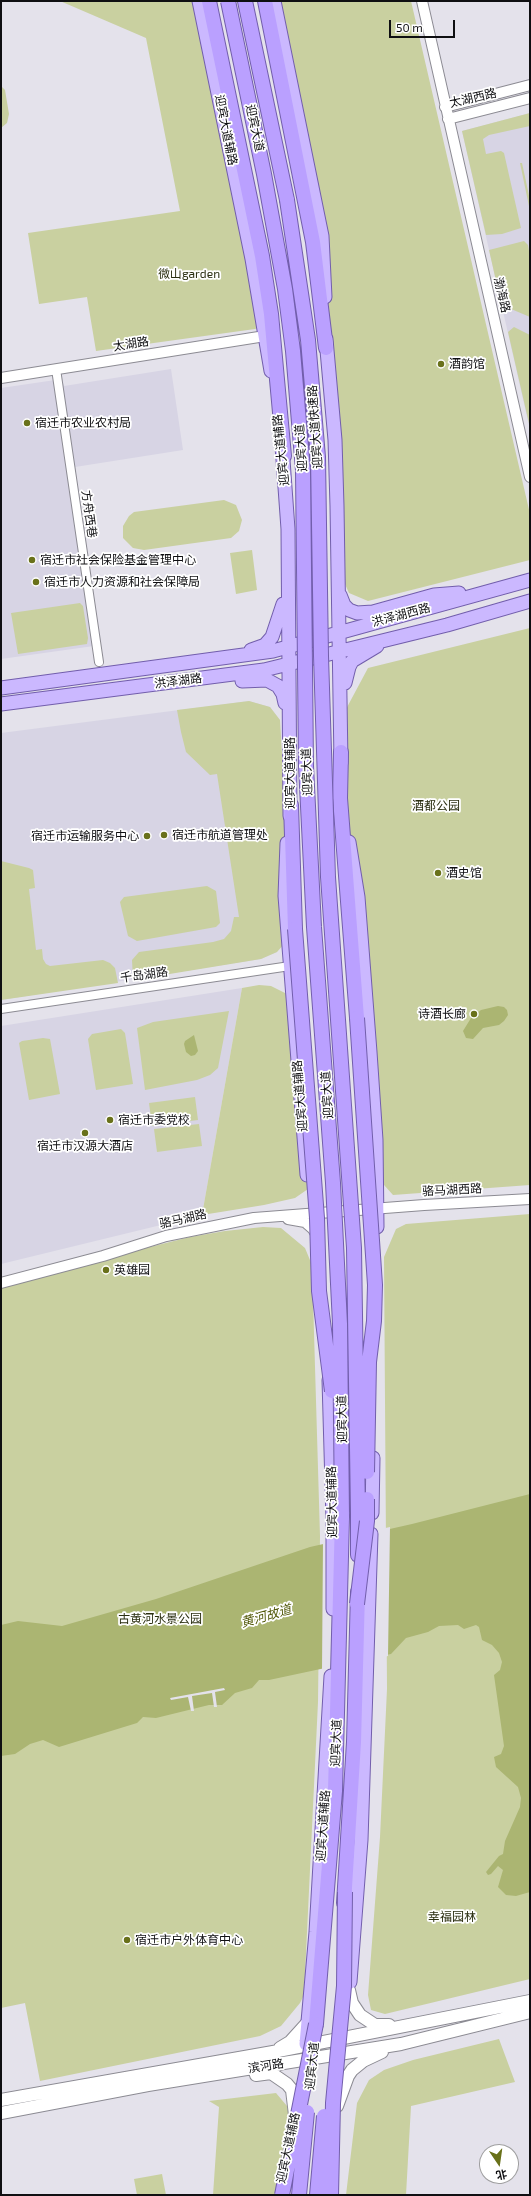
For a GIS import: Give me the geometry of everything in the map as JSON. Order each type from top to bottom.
[{"type":"highway","points":[[209,1],[241,150],[271,314],[284,456]]},
{"type":"highway","name":"迎宾大道","points":[[228,1],[264,174],[285,289],[293,351],[303,470],[306,766],[314,927],[334,1191],[340,1324],[335,1791],[312,2022],[299,2195]]},
{"type":"highway","name":"迎宾大道","points":[[245,1],[287,200]]},
{"type":"highway","points":[[265,1],[313,242],[326,348]]},
{"type":"highway","name":"迎宾大道快速路","points":[[287,200],[308,340],[318,457],[321,656]]},
{"type":"highway","name":"迎宾大道","points":[[317,2195],[345,1892],[354,1742],[358,1604],[354,1248],[328,877],[321,656]]},
{"type":"highway","points":[[341,752],[340,798],[375,1285],[374,1321],[369,1362],[367,1521],[358,1604]]},
{"type":"highway","points":[[291,805],[296,929],[316,1210],[319,1291],[331,1374],[338,1517]]},
{"type":"highway","points":[[331,2195],[333,2103],[344,1986],[345,1892]]},
{"type":"highway","points":[[282,2195],[312,2022]]},
{"type":"main road","name":"迎宾大道辅路","points":[[200,1],[237,184],[265,336],[284,456],[288,550],[288,664],[291,805],[284,896],[307,1177],[320,1242],[338,1517],[330,1699],[312,2022],[306,2045],[295,2116],[278,2195]]},
{"type":"main road","points":[[274,1],[322,236],[326,348],[335,440],[341,752],[345,818],[358,897],[376,1140],[378,1321],[373,1384],[372,1510],[361,1840],[345,2038],[337,2106],[335,2195]]},
{"type":"main road","points":[[178,663],[254,649],[265,645],[272,637],[283,604],[288,550]]},
{"type":"main road","name":"洪泽湖西路","points":[[273,651],[528,579]]},
{"type":"main road","points":[[339,591],[344,605],[349,610],[357,613],[373,612],[434,595],[496,589]]},
{"type":"main road","name":"洪泽湖西路","points":[[352,647],[447,625],[530,601]]},
{"type":"main road","points":[[341,752],[345,714],[345,678],[352,661],[378,645],[447,625]]},
{"type":"main road","name":"洪泽湖路","points":[[7,703],[264,670],[352,647]]},
{"type":"main road","name":"洪泽湖路","points":[[1,688],[273,651]]},
{"type":"main road","points":[[7,703],[110,697],[258,679],[267,680],[278,686],[283,694],[286,710],[285,760],[290,782]]},
{"type":"main road","points":[[349,1990],[352,2003],[360,2015],[375,2025],[384,2026],[465,2009],[530,2000]]},
{"type":"main road","name":"滨河路","points":[[1,2100],[273,2052],[530,2000]]},
{"type":"main road","name":"滨河路","points":[[1,2113],[118,2091],[401,2044],[530,2012]]},
{"type":"main road","points":[[273,2052],[290,2042],[312,2022]]},
{"type":"main road","points":[[337,2106],[348,2076],[357,2065],[370,2056],[401,2044]]},
{"type":"main road","points":[[118,2091],[271,2073],[279,2077],[292,2090],[295,2116]]},
{"type":"street","points":[[422,1],[445,107]]},
{"type":"street","name":"太湖西路","points":[[530,85],[445,107],[448,119],[530,98]]},
{"type":"street","name":"渤海路","points":[[448,119],[530,477]]},
{"type":"street","name":"太湖路","points":[[1,378],[265,336]]},
{"type":"street","name":"方舟西巷","points":[[56,369],[99,662]]},
{"type":"street","points":[[515,605],[530,608]]},
{"type":"street","name":"千岛湖路","points":[[1,1009],[290,966]]},
{"type":"street","name":"骆马湖西路","points":[[376,1209],[530,1199]]},
{"type":"street","name":"骆马湖路","points":[[1,1283],[103,1256],[166,1236],[254,1218],[376,1209]]},
{"type":"street","points":[[166,1236],[250,1221],[291,1219],[305,1222],[313,1229],[320,1242]]},
{"type":"shaded area","points":[[530,113],[530,430],[462,131]]},
{"type":"shaded area","points":[[171,369],[183,450],[75,467],[101,645],[1,659],[1,388],[62,379],[64,386]]},
{"type":"shaded area","points":[[249,701],[270,707],[280,720],[277,952],[261,959],[1,1000],[1,733]]},
{"type":"shaded area","name":"宿迁市委党校","points":[[242,988],[202,1215],[1,1264],[1,1026]]},
{"type":"green space","name":"微山garden","points":[[60,1],[208,1],[264,326],[255,329],[96,351],[87,297],[39,304],[28,233],[180,211],[146,38]]},
{"type":"green space","points":[[268,1],[411,1],[530,514],[530,560],[368,601],[349,593],[341,575],[338,445]]},
{"type":"green space","points":[[1,86],[5,90],[9,114],[7,123],[1,128]]},
{"type":"green space","points":[[530,113],[530,126],[489,135],[483,139],[486,154],[501,151],[504,153],[521,228],[502,234],[486,235],[462,131]]},
{"type":"green space","points":[[520,163],[522,163],[530,200],[530,211]]},
{"type":"green space","points":[[524,241],[528,245],[530,257],[530,317],[504,306],[501,303],[489,250]]},
{"type":"green space","points":[[514,327],[530,335],[530,428],[508,332]]},
{"type":"green space","points":[[224,500],[236,505],[242,520],[239,531],[231,538],[144,550],[133,548],[123,538],[123,526],[129,516],[134,512]]},
{"type":"green space","points":[[252,550],[257,590],[236,594],[230,553]]},
{"type":"green space","points":[[80,603],[83,606],[88,638],[87,644],[18,654],[11,613]]},
{"type":"green space","name":"酒都公园","points":[[530,628],[530,1185],[393,1195],[367,1166],[342,866],[345,711],[368,668]]},
{"type":"green space","points":[[249,701],[270,707],[280,720],[292,922],[285,943],[277,952],[261,959],[133,980],[132,960],[139,952],[213,942],[224,939],[231,931],[234,917],[239,917],[217,774],[210,775],[186,752],[177,710]]},
{"type":"green space","points":[[1,861],[33,870],[35,888],[29,889],[36,950],[42,949],[43,959],[46,964],[50,966],[103,960],[110,963],[115,968],[118,983],[1,1000]]},
{"type":"green space","points":[[207,886],[216,891],[220,923],[216,927],[137,941],[128,936],[120,902],[124,897]]},
{"type":"green space","points":[[259,985],[271,986],[291,996],[308,1189],[295,1198],[264,1205],[202,1215],[242,988]]},
{"type":"green space","points":[[229,1011],[218,1068],[210,1075],[197,1080],[145,1090],[137,1028],[153,1022]]},
{"type":"green space","points":[[121,1029],[125,1033],[133,1084],[96,1090],[88,1039],[92,1034]]},
{"type":"green space","points":[[43,1038],[50,1039],[60,1094],[29,1100],[19,1043],[22,1041]]},
{"type":"green space","points":[[195,1097],[198,1120],[152,1126],[149,1103]]},
{"type":"green space","points":[[199,1124],[202,1146],[157,1152],[154,1129]]},
{"type":"green space","name":"幸福园林","points":[[530,1214],[530,1979],[385,2014],[371,2010],[368,1995],[380,1837],[387,1689],[384,1257],[396,1229],[406,1224]]},
{"type":"green space","name":"古黄河水景公园","points":[[263,1227],[281,1228],[305,1248],[312,1265],[320,1536],[318,1702],[304,1995],[300,2003],[281,2026],[260,2036],[40,2081],[25,2003],[1,2008],[1,1284],[190,1237]]},
{"type":"green space","points":[[499,2039],[515,2082],[411,2106],[406,2195],[346,2195],[357,2103],[369,2080],[384,2070],[413,2060]]},
{"type":"green space","points":[[276,2093],[287,2106],[289,2116],[281,2195],[213,2195],[219,2107],[209,2101]]},
{"type":"green space","points":[[162,2174],[166,2195],[137,2195],[134,2179]]},
{"type":"water","points":[[498,1006],[504,1007],[507,1010],[508,1015],[504,1021],[499,1025],[483,1028],[473,1039],[466,1038],[463,1031],[471,1018],[481,1010]]},
{"type":"water","points":[[194,1035],[198,1051],[195,1055],[191,1056],[186,1052],[184,1044],[185,1041]]},
{"type":"water","name":"黄河故道","points":[[530,1494],[530,1892],[516,1896],[506,1895],[498,1887],[503,1870],[498,1866],[491,1874],[488,1875],[486,1872],[499,1856],[503,1854],[505,1841],[520,1807],[521,1798],[518,1787],[496,1767],[494,1757],[501,1754],[504,1746],[494,1675],[500,1670],[502,1662],[499,1653],[492,1645],[482,1640],[479,1627],[476,1625],[464,1629],[458,1625],[439,1626],[428,1632],[406,1638],[391,1654],[269,1680],[259,1680],[252,1688],[235,1693],[222,1705],[209,1705],[156,1718],[143,1717],[137,1723],[59,1747],[43,1740],[30,1744],[15,1754],[1,1756],[1,1625],[18,1621],[62,1626],[156,1599],[310,1547],[412,1524]]},
{"type":"pier","points":[[390,1527],[388,1656],[322,1670],[323,1542]]},
{"type":"pier","points":[[224,1688],[225,1690],[215,1692],[217,1707],[214,1707],[212,1693],[192,1696],[194,1711],[191,1711],[188,1697],[171,1700],[170,1698]]},
{"type":"place","name":"酒韵馆","points":[[441,364]]},
{"type":"place","name":"宿迁市农业农村局","points":[[27,423]]},
{"type":"place","name":"宿迁市社会保险基金管理中心","points":[[32,560]]},
{"type":"place","name":"宿迁市人力资源和社会保障局","points":[[36,582]]},
{"type":"place","name":"宿迁市航道管理处","points":[[164,835]]},
{"type":"place","name":"宿迁市运输服务中心","points":[[147,836]]},
{"type":"place","name":"酒史馆","points":[[438,873]]},
{"type":"place","name":"诗酒长廊","points":[[474,1014]]},
{"type":"place","name":"宿迁市委党校","points":[[110,1120]]},
{"type":"place","name":"宿迁市汉源大酒店","points":[[85,1133]]},
{"type":"place","name":"英雄园","points":[[106,1270]]},
{"type":"place","name":"宿迁市户外体育中心","points":[[127,1940]]}]
